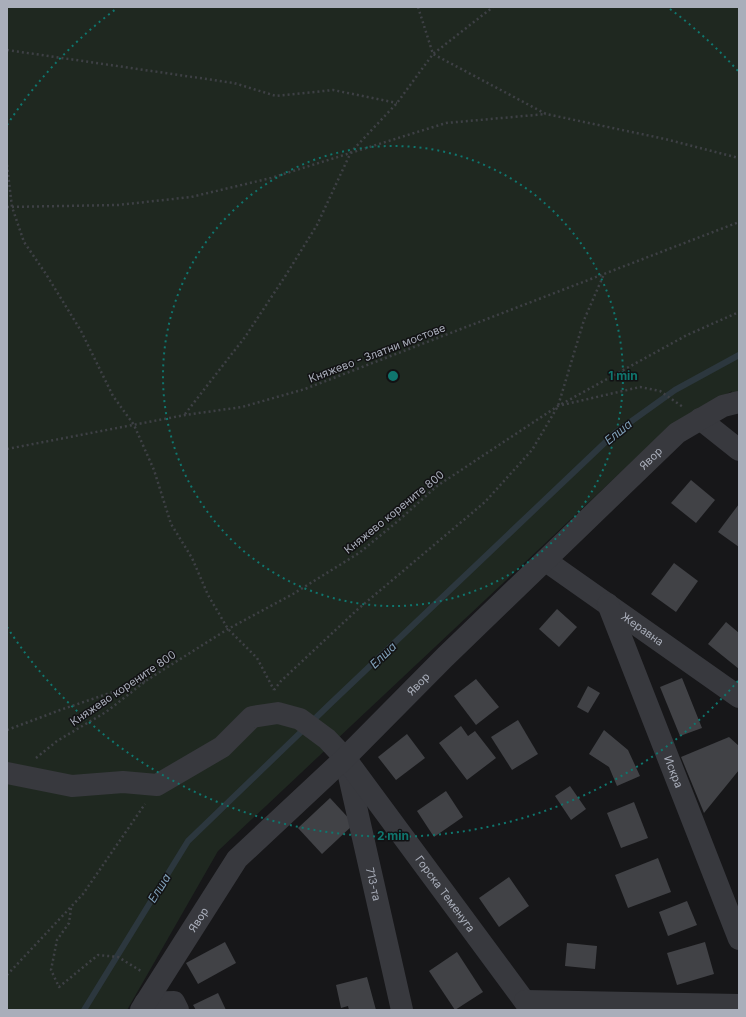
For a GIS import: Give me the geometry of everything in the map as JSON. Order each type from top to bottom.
[{"type":"street","name":"Явор","points":[[143,1007],[237,859],[345,758],[444,657],[678,433],[723,406],[739,402]]},
{"type":"street","points":[[700,419],[739,450]]},
{"type":"street","name":"Жеравна","points":[[546,561],[739,697]]},
{"type":"street","name":"Искра","points":[[608,604],[739,939]]},
{"type":"street","name":"Горска Теменуга","points":[[252,717],[278,713],[300,719],[327,739],[345,758],[528,1006]]},
{"type":"street","points":[[11,774],[72,786],[123,782],[157,786],[222,748],[252,717]]},
{"type":"street","name":"713-та","points":[[345,758],[402,1010]]},
{"type":"street","points":[[143,1007],[174,1002],[178,1010]]},
{"type":"street","points":[[528,1006],[739,1005]]},
{"type":"path","points":[[418,7],[434,54],[546,114],[665,139],[739,158]]},
{"type":"path","points":[[185,415],[245,337],[286,275],[317,225],[351,152],[397,103],[434,54],[493,7]]},
{"type":"path","points":[[7,50],[234,84],[276,96],[333,90],[397,103]]},
{"type":"path","points":[[7,207],[118,205],[190,196],[271,178],[446,123],[546,114]]},
{"type":"path","points":[[7,165],[12,207],[24,242],[46,274],[77,325],[113,396],[134,425],[154,470],[171,524],[192,558],[208,595],[228,629],[257,658],[274,690]]},
{"type":"path","name":"Княжево - Златни мостове","points":[[7,449],[185,415],[242,407],[305,389],[739,222]]},
{"type":"path","points":[[252,717],[280,681],[358,609],[485,502],[532,450],[558,406],[584,320],[604,273]]},
{"type":"path","name":"Княжево корените 800","points":[[11,774],[58,741],[106,712],[147,680],[228,629],[293,594],[359,553],[437,486],[558,406],[687,335],[739,312]]},
{"type":"path","points":[[558,406],[640,387],[660,391],[676,401]]},
{"type":"path","points":[[7,730],[147,680]]},
{"type":"path","points":[[7,975],[83,894],[157,786]]},
{"type":"path","points":[[71,907],[69,923],[57,940],[51,970],[59,986],[98,955],[118,957],[135,967]]},
{"type":"shaded area","points":[[7,7],[739,7],[739,402],[723,406],[732,391],[671,425],[218,851],[127,1010],[7,1010]]},
{"type":"building","points":[[691,480],[715,500],[696,523],[671,503]]},
{"type":"building","points":[[739,504],[739,547],[718,532]]},
{"type":"building","points":[[674,563],[698,581],[676,612],[651,594]]},
{"type":"building","points":[[557,609],[577,627],[559,647],[539,629]]},
{"type":"building","points":[[726,622],[739,633],[739,669],[708,644]]},
{"type":"building","points":[[682,678],[702,728],[680,736],[660,687]]},
{"type":"building","points":[[476,679],[499,707],[476,725],[454,696]]},
{"type":"building","points":[[588,686],[600,693],[588,713],[577,707]]},
{"type":"building","points":[[518,720],[538,754],[512,770],[491,737]]},
{"type":"building","points":[[461,726],[468,736],[475,731],[496,758],[467,780],[439,743]]},
{"type":"building","points":[[604,730],[628,750],[640,776],[617,786],[609,767],[589,754]]},
{"type":"building","points":[[407,734],[425,758],[396,780],[378,757]]},
{"type":"building","points":[[729,737],[739,746],[739,770],[704,813],[681,757]]},
{"type":"building","points":[[570,786],[586,809],[571,820],[555,796]]},
{"type":"building","points":[[446,791],[463,817],[434,837],[417,811]]},
{"type":"building","points":[[330,798],[354,824],[322,854],[298,828]]},
{"type":"building","points":[[634,802],[648,838],[621,848],[607,813]]},
{"type":"building","points":[[658,858],[671,892],[628,908],[615,875]]},
{"type":"building","points":[[509,877],[529,906],[499,927],[479,898]]},
{"type":"building","points":[[687,901],[697,925],[668,936],[659,912]]},
{"type":"building","points":[[225,942],[236,963],[198,984],[186,963]]},
{"type":"building","points":[[705,942],[714,974],[677,985],[667,953]]},
{"type":"building","points":[[567,943],[597,946],[595,969],[565,966]]},
{"type":"building","points":[[457,952],[483,992],[455,1010],[429,971]]},
{"type":"building","points":[[367,977],[376,1010],[349,1010],[348,1006],[341,1008],[336,985]]},
{"type":"building","points":[[218,993],[226,1010],[196,1010],[193,1005]]},
{"type":"waterway","name":"Елша","points":[[84,1010],[188,841],[615,433],[675,390],[739,355]]}]
